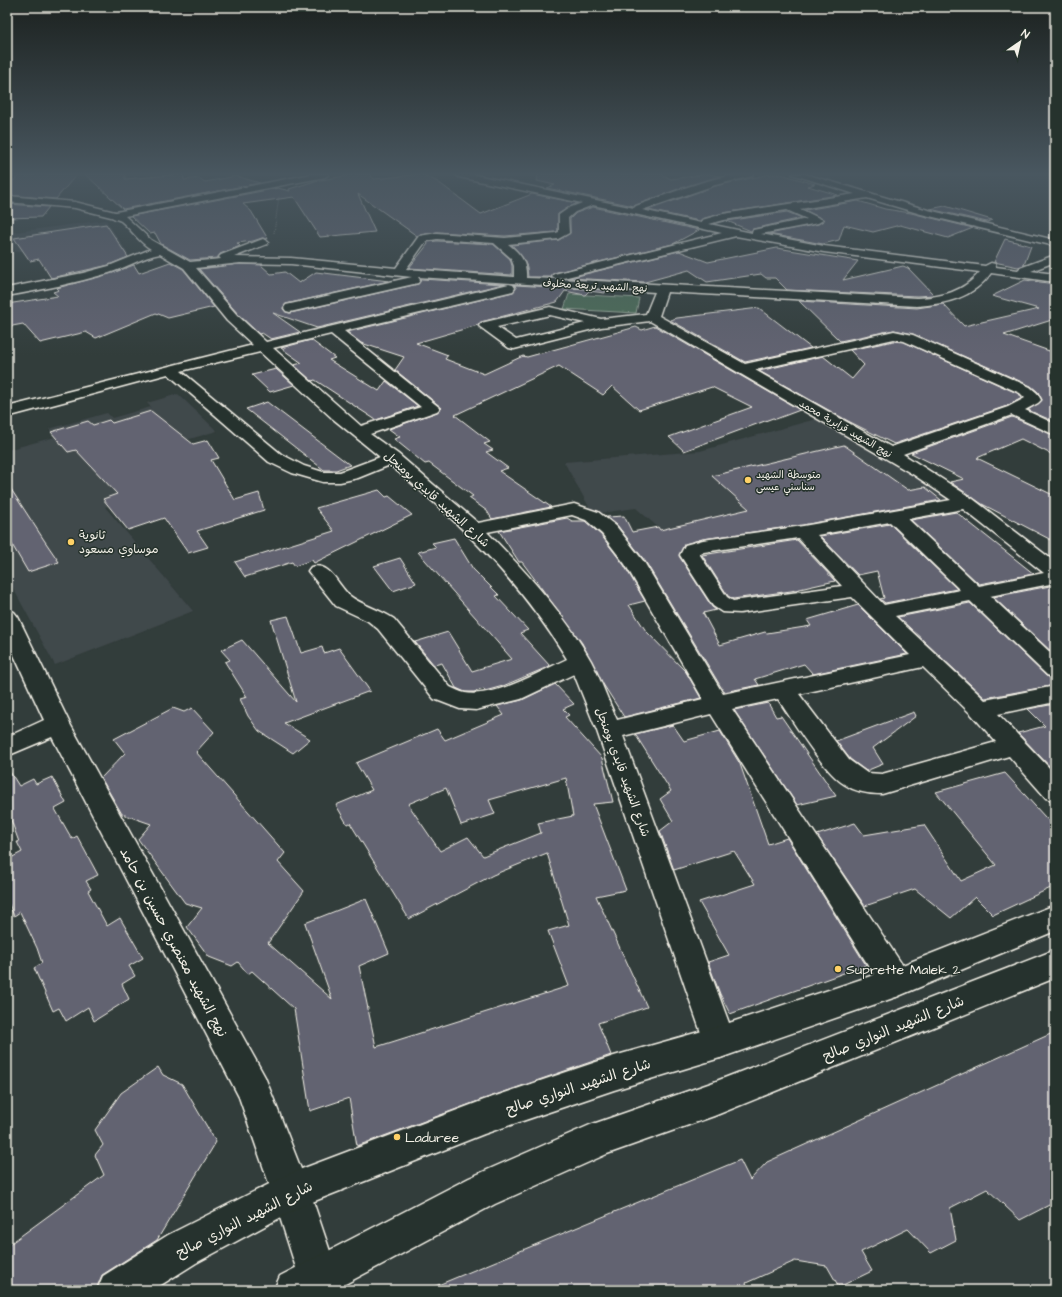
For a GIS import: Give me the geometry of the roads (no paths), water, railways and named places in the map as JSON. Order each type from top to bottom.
[{"type":"street","name":"شارع الشهيد قايدي بومنجل","points":[[140,235],[160,251],[188,266],[232,318],[263,347],[337,415],[392,458],[474,529],[531,593],[563,634],[580,662],[609,731],[720,1042]]},
{"type":"street","points":[[398,273],[420,239],[423,238],[437,236],[496,240],[523,240],[561,236],[562,235]]},
{"type":"street","points":[[7,412],[170,369],[729,235]]},
{"type":"street","points":[[744,235],[824,249],[989,268],[1055,273]]},
{"type":"street","points":[[773,235],[1055,278]]},
{"type":"street","points":[[1017,235],[1055,243]]},
{"type":"street","points":[[496,240],[520,261],[527,282]]},
{"type":"street","points":[[208,264],[263,242]]},
{"type":"street","points":[[7,292],[70,280],[113,268],[145,253],[160,251]]},
{"type":"street","points":[[1024,270],[1055,258]]},
{"type":"street","name":"نهج الشهيد تريعة مخلوف","points":[[188,266],[246,260],[291,261],[433,276],[887,301],[935,301],[950,299],[964,293],[989,268]]},
{"type":"street","points":[[290,308],[433,276]]},
{"type":"street","points":[[600,324],[550,311],[486,326],[514,345],[600,324],[652,317],[663,288]]},
{"type":"street","name":"نهج الشهيد قرايرية محمد","points":[[652,317],[890,454],[967,503],[1055,572]]},
{"type":"street","points":[[334,330],[432,408],[359,432]]},
{"type":"street","points":[[743,369],[884,336],[899,336],[925,345],[1025,390],[1032,396],[1033,400],[1030,403],[1013,410],[890,454]]},
{"type":"street","points":[[170,369],[275,458],[292,467],[313,474],[340,477],[392,458]]},
{"type":"street","points":[[1013,410],[1055,430]]},
{"type":"street","points":[[857,590],[740,607],[729,607],[720,601],[690,555],[692,549],[703,546],[803,532],[967,503]]},
{"type":"street","points":[[474,529],[567,510],[579,510],[592,516],[609,530],[634,562],[717,704],[896,982]]},
{"type":"street","points":[[893,515],[1055,670]]},
{"type":"street","points":[[803,532],[879,613],[980,710],[1055,791]]},
{"type":"street","points":[[318,571],[343,601],[375,616],[386,624],[442,693],[460,701],[476,702],[513,693],[580,662]]},
{"type":"street","points":[[879,613],[974,592],[1055,577]]},
{"type":"street","name":"نهج الشهيد معنصري حسين بن حامد","points":[[7,617],[58,724],[253,1090],[291,1192],[312,1286]]},
{"type":"street","points":[[609,731],[717,704],[784,691],[927,659]]},
{"type":"street","points":[[784,691],[840,767],[850,777],[860,782],[882,784],[1013,746]]},
{"type":"street","points":[[980,710],[1055,694]]},
{"type":"street","points":[[7,747],[58,724]]},
{"type":"street","name":"شارع الشهيد النواري صالح","points":[[117,1290],[182,1249],[291,1192],[484,1117],[614,1073],[720,1042],[896,982],[1055,918]]},
{"type":"street","name":"شارع الشهيد النواري صالح","points":[[312,1286],[482,1191],[603,1138],[714,1099],[1055,964]]},
{"type":"place","name":"متوسطة الشهيد سناسني عيسى","points":[[748,480]]},
{"type":"place","name":"ثانوية موساوي مسعود","points":[[71,542]]},
{"type":"place","name":"Suprette Malek 2","points":[[838,969]]},
{"type":"place","name":"Laduree","points":[[397,1137]]}]
